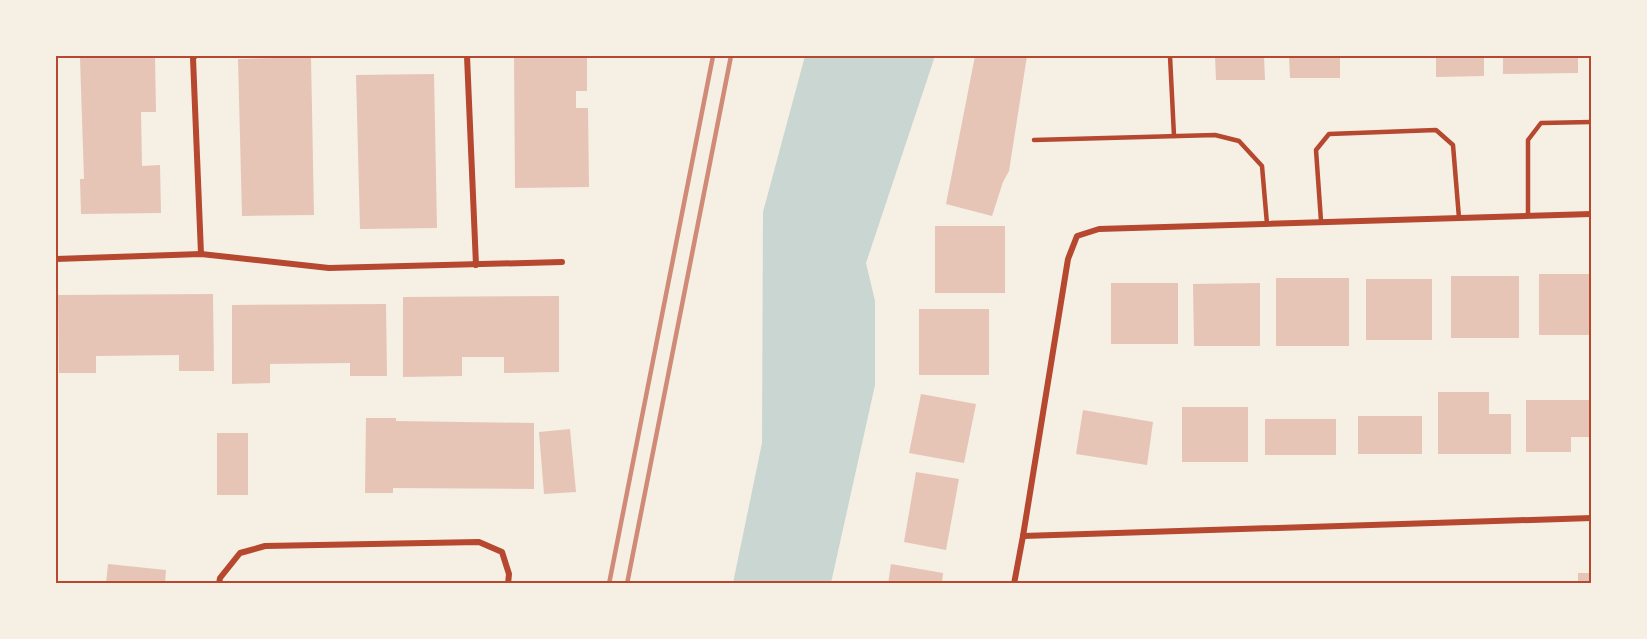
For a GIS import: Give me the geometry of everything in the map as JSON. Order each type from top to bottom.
[{"type":"street","points":[[195,56],[201,254]]},
{"type":"street","points":[[467,56],[476,265]]},
{"type":"street","points":[[1014,584],[1068,259],[1077,236],[1099,229],[1592,214]]},
{"type":"street","points":[[56,259],[201,254],[329,268],[562,262]]},
{"type":"street","points":[[1023,536],[1592,518]]},
{"type":"street","points":[[219,584],[220,579],[240,553],[265,546],[479,542],[502,552],[509,574],[508,584]]},
{"type":"lane","points":[[1170,56],[1174,136]]},
{"type":"lane","points":[[1528,216],[1528,140],[1541,123],[1592,122]]},
{"type":"lane","points":[[1322,221],[1317,150],[1329,134],[1436,130],[1453,145],[1459,218]]},
{"type":"lane","points":[[1034,140],[1215,135],[1239,141],[1262,165],[1267,224]]},
{"type":"shaded area","points":[[805,56],[935,56],[866,263],[875,301],[875,385],[831,583],[733,583],[762,443],[763,212]]},
{"type":"building","points":[[155,56],[156,112],[141,112],[142,166],[160,165],[161,213],[81,214],[80,179],[84,179],[80,58]]},
{"type":"building","points":[[514,56],[587,56],[587,91],[576,91],[576,108],[588,108],[589,187],[515,188]]},
{"type":"building","points":[[975,56],[1027,56],[1009,171],[992,216],[946,204]]},
{"type":"building","points":[[1215,56],[1264,56],[1265,80],[1216,80]]},
{"type":"building","points":[[1289,56],[1340,56],[1340,78],[1290,78]]},
{"type":"building","points":[[1436,56],[1484,56],[1484,76],[1436,77]]},
{"type":"building","points":[[1503,56],[1578,56],[1578,73],[1503,74]]},
{"type":"building","points":[[311,57],[314,215],[242,216],[238,59]]},
{"type":"building","points":[[434,74],[437,228],[360,229],[356,75]]},
{"type":"building","points":[[935,226],[1005,226],[1005,293],[935,293]]},
{"type":"building","points":[[1539,274],[1592,274],[1592,335],[1539,335]]},
{"type":"building","points":[[1451,276],[1519,276],[1519,338],[1451,338]]},
{"type":"building","points":[[1276,278],[1349,278],[1349,346],[1276,346]]},
{"type":"building","points":[[1366,279],[1432,279],[1432,340],[1366,340]]},
{"type":"building","points":[[1111,283],[1178,283],[1178,344],[1111,344]]},
{"type":"building","points":[[1260,283],[1260,346],[1194,346],[1193,284]]},
{"type":"building","points":[[213,294],[214,371],[179,371],[179,355],[96,356],[96,373],[59,373],[58,295]]},
{"type":"building","points":[[559,296],[559,372],[504,373],[504,357],[462,357],[462,376],[403,377],[403,297]]},
{"type":"building","points":[[386,304],[387,376],[350,376],[350,363],[270,364],[270,383],[232,384],[232,305]]},
{"type":"building","points":[[919,309],[989,309],[989,375],[919,375]]},
{"type":"building","points":[[1438,392],[1489,392],[1489,414],[1511,414],[1511,454],[1438,454]]},
{"type":"building","points":[[921,394],[976,404],[964,463],[909,453]]},
{"type":"building","points":[[1526,400],[1591,400],[1591,437],[1571,437],[1571,452],[1526,452]]},
{"type":"building","points":[[1182,407],[1248,407],[1248,462],[1182,462]]},
{"type":"building","points":[[1083,410],[1153,422],[1147,465],[1076,454]]},
{"type":"building","points":[[1358,416],[1422,416],[1422,454],[1358,454]]},
{"type":"building","points":[[366,418],[396,418],[396,421],[534,423],[534,489],[393,488],[393,493],[365,493]]},
{"type":"building","points":[[1265,419],[1336,419],[1336,455],[1265,455]]},
{"type":"building","points":[[570,429],[576,492],[544,494],[539,432]]},
{"type":"building","points":[[217,433],[248,433],[248,495],[217,495]]},
{"type":"building","points":[[916,472],[959,479],[946,550],[904,542]]},
{"type":"building","points":[[108,564],[166,570],[165,584],[106,584]]},
{"type":"building","points":[[891,564],[943,573],[942,584],[888,584]]},
{"type":"building","points":[[1578,573],[1592,573],[1592,584],[1578,584]]},
{"type":"railway","points":[[609,584],[713,56]]},
{"type":"railway","points":[[627,584],[731,56]]}]
